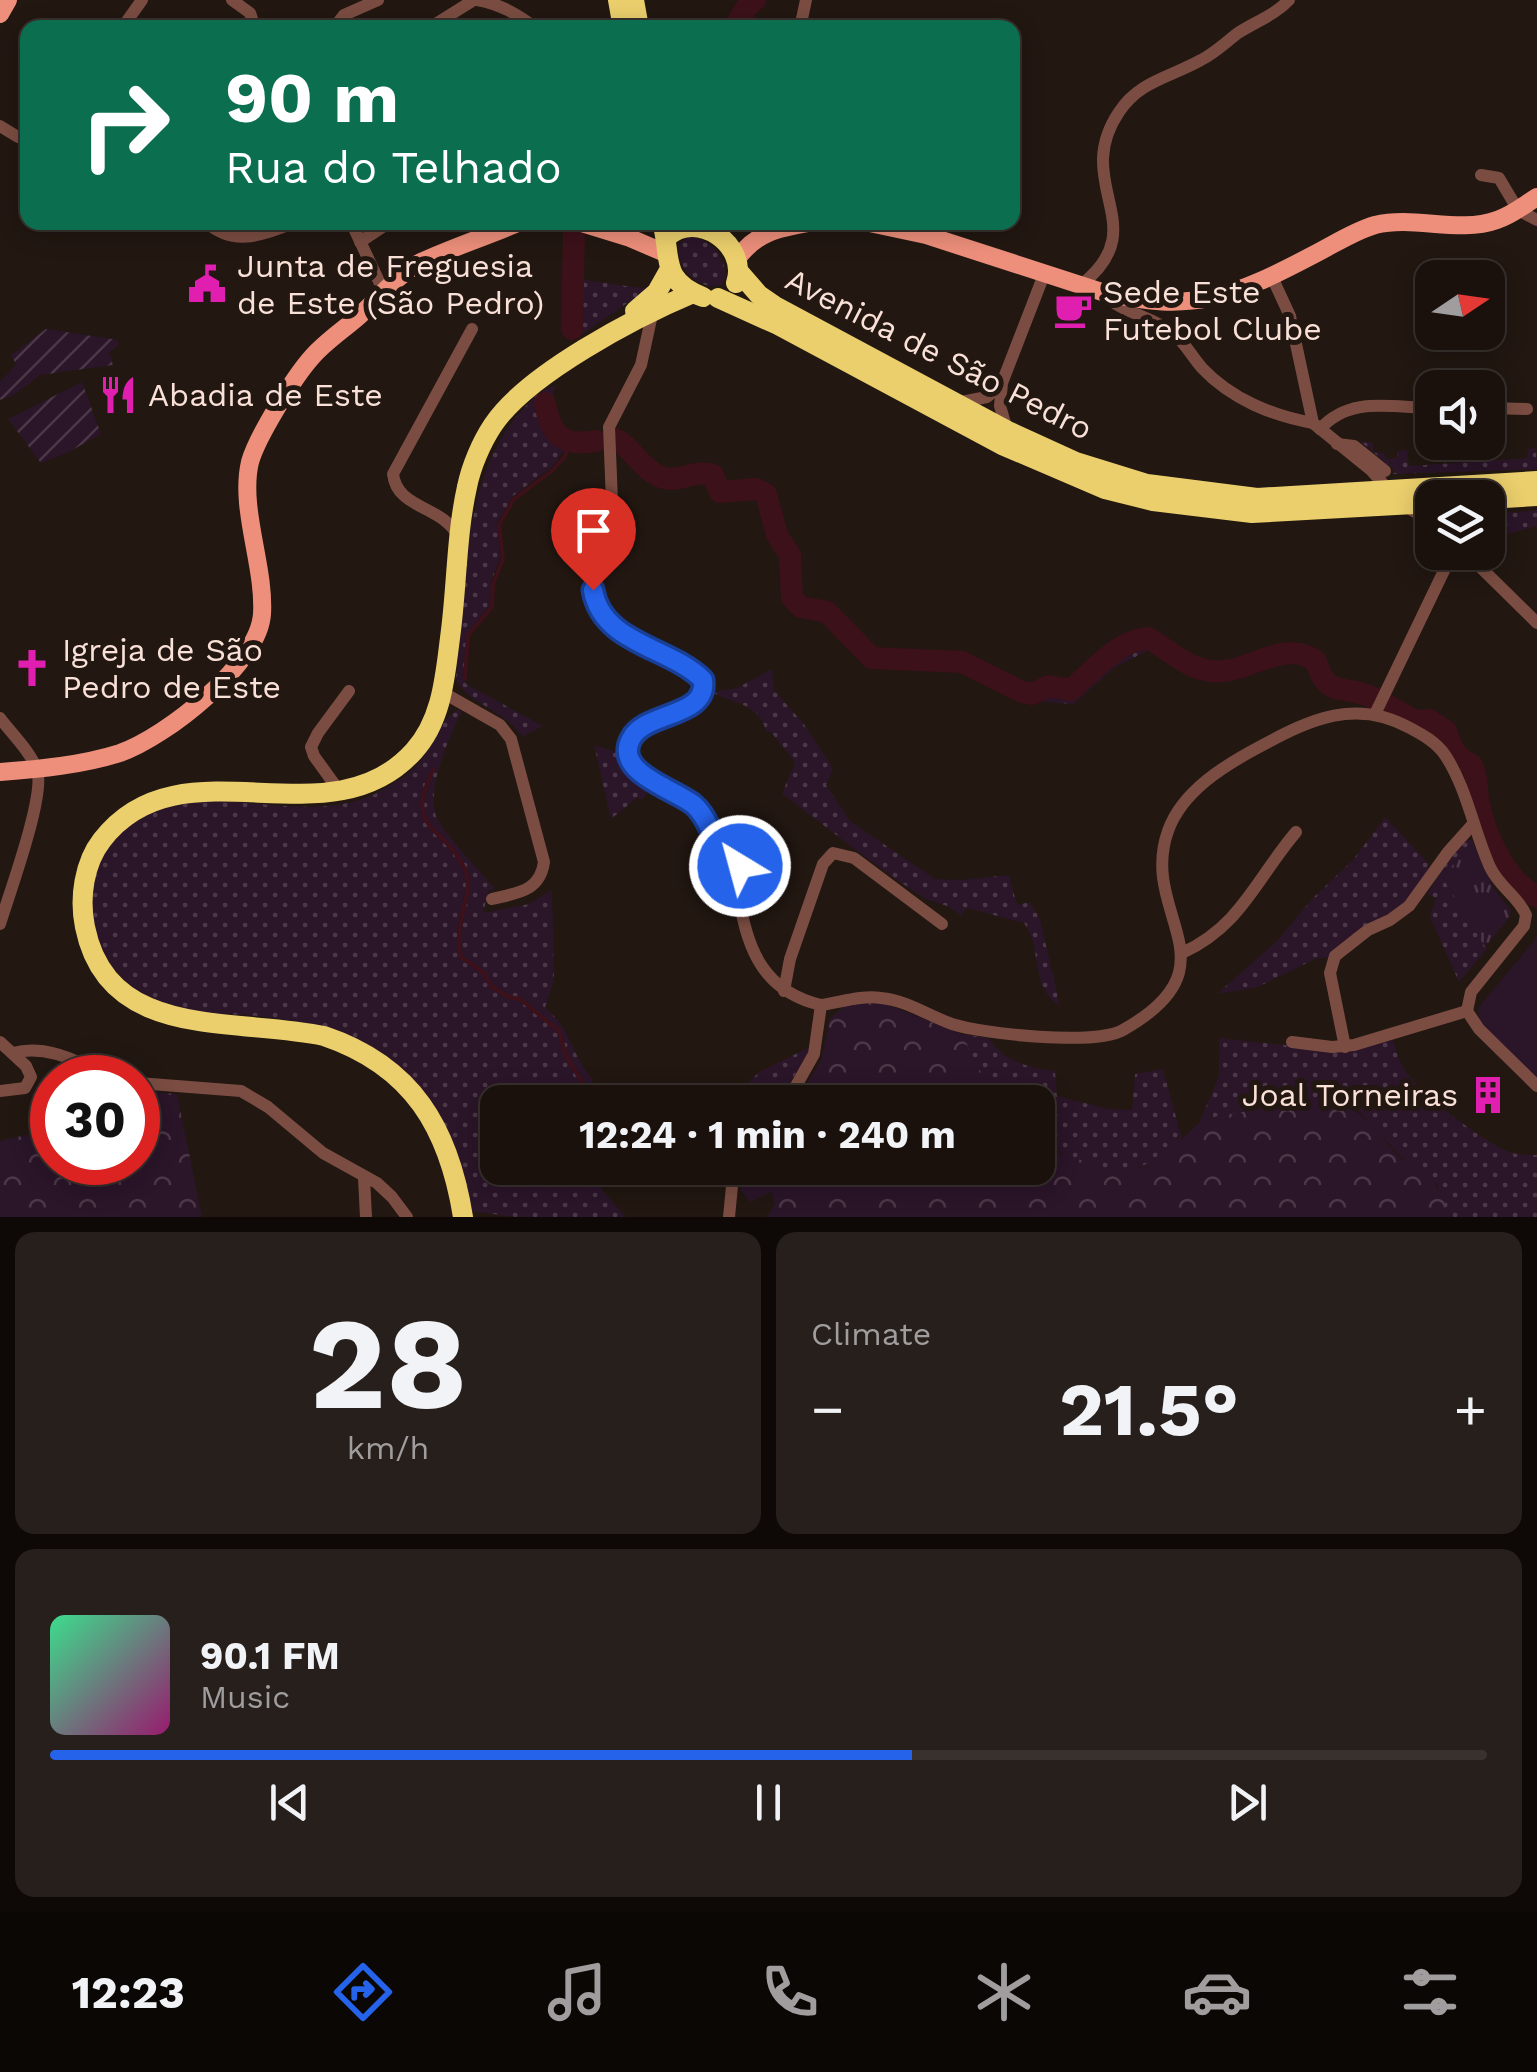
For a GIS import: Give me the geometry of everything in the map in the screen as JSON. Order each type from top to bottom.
[{"type":"main road","name":"Avenida de São Pedro","points":[[710,230],[753,289],[775,306],[1008,431],[1094,468],[1184,491],[1258,498],[1537,482]]},
{"type":"main road","points":[[463,1217],[452,1162],[438,1128],[406,1086],[385,1067],[346,1043],[324,1036],[190,1020],[151,1011],[114,986],[91,950],[82,914],[85,877],[95,849],[119,820],[145,804],[174,793],[206,790],[302,795],[340,792],[388,772],[414,752],[428,730],[442,692],[457,520],[492,426],[545,376],[655,301],[693,293],[666,246]]},
{"type":"main road","points":[[655,301],[666,246]]},
{"type":"main road","name":"Avenida de São Pedro","points":[[718,298],[732,290],[738,266]]},
{"type":"main road","name":"Avenida de São Pedro","points":[[693,293],[718,298],[778,325],[1019,454],[1106,488],[1154,501],[1252,512],[1395,489],[1415,497]]},
{"type":"main road","points":[[1505,498],[1537,496]]},
{"type":"street","points":[[0,14],[8,0]]},
{"type":"street","points":[[232,0],[250,13],[252,20]]},
{"type":"street","points":[[340,20],[378,0]]},
{"type":"street","points":[[445,20],[476,0],[493,3],[525,20]]},
{"type":"street","points":[[1081,285],[1106,262],[1114,245],[1102,159],[1108,131],[1123,106],[1146,85],[1203,60],[1290,0]]},
{"type":"street","points":[[1481,176],[1494,174],[1518,210],[1537,220]]},
{"type":"street","points":[[929,230],[1102,292],[1154,302],[1200,301],[1240,292],[1376,225],[1472,225],[1498,220],[1537,197]]},
{"type":"street","points":[[215,230],[240,238],[274,230]]},
{"type":"street","points":[[355,230],[384,292]]},
{"type":"street","points":[[360,242],[378,230]]},
{"type":"street","points":[[0,772],[108,756],[140,744],[233,673],[253,647],[262,616],[248,483],[254,451],[312,358],[384,292],[420,263],[500,230]]},
{"type":"street","points":[[601,230],[629,230],[666,246]]},
{"type":"street","points":[[738,266],[753,239],[775,230]]},
{"type":"street","points":[[1008,431],[1000,406],[1002,383],[1045,272]]},
{"type":"street","points":[[1272,277],[1290,316],[1317,426]]},
{"type":"street","points":[[1102,292],[1124,309],[1174,333],[1206,372],[1226,388],[1277,416],[1317,426],[1385,486],[1395,489]]},
{"type":"street","points":[[655,301],[644,358],[609,427],[612,502],[594,575],[595,600],[604,616],[626,635],[703,680],[704,690],[698,700],[637,731],[629,742],[628,754],[637,768],[658,786],[695,806],[740,866],[740,903],[768,979],[822,1005],[884,998],[953,1024],[991,1033],[1102,1038],[1124,1030],[1168,996],[1179,974],[1182,952],[1163,860],[1167,834],[1178,812],[1219,770],[1296,727],[1331,717],[1376,712],[1437,745],[1453,770],[1495,879],[1532,915],[1471,992],[1467,1011],[1479,1030],[1537,1086]]},
{"type":"street","points":[[457,520],[407,499],[396,487],[394,474],[472,329]]},
{"type":"street","points":[[956,403],[987,397],[1002,383]]},
{"type":"street","points":[[1317,426],[1351,408],[1381,404],[1415,407]]},
{"type":"street","points":[[1505,408],[1527,408]]},
{"type":"street","points":[[1338,444],[1354,446],[1415,507]]},
{"type":"street","points":[[1350,494],[1363,479],[1353,456]]},
{"type":"street","points":[[1376,712],[1444,570]]},
{"type":"street","points":[[1486,570],[1537,623]]},
{"type":"street","points":[[340,792],[311,747],[349,692]]},
{"type":"street","points":[[442,692],[500,725],[511,739],[544,862],[540,877],[531,888],[492,900]]},
{"type":"street","points":[[0,718],[37,769],[35,806],[0,924]]},
{"type":"street","points":[[1345,1047],[1330,973],[1334,956],[1409,906],[1473,824]]},
{"type":"street","points":[[1182,952],[1210,939],[1229,923],[1296,832]]},
{"type":"street","points":[[784,990],[790,959],[823,864],[833,853],[854,858],[942,924]]},
{"type":"street","points":[[796,1085],[814,1054],[822,1005]]},
{"type":"street","points":[[1292,1042],[1345,1047],[1467,1011]]},
{"type":"street","points":[[0,1042],[29,1072],[25,1088],[0,1091]]},
{"type":"street","points":[[13,1053],[24,1050],[57,1055]]},
{"type":"street","points":[[160,1085],[241,1091],[268,1107],[322,1153],[377,1183],[406,1217]]},
{"type":"street","points":[[364,1178],[366,1217]]},
{"type":"street","points":[[729,1217],[732,1185]]},
{"type":"green space","points":[[577,233],[584,280],[648,289],[575,339]]},
{"type":"green space","points":[[686,237],[702,240],[719,254],[726,276],[721,285],[704,285],[686,271],[677,248]]},
{"type":"green space","points":[[46,329],[118,340],[119,345],[109,352],[113,365],[40,375],[14,395],[0,400],[0,382],[16,364],[11,355]]},
{"type":"green space","points":[[82,382],[101,434],[41,463],[8,419]]},
{"type":"green space","points":[[556,385],[550,402],[543,403],[544,410],[553,432],[567,445],[552,467],[513,496],[497,523],[500,558],[491,582],[490,605],[467,634],[463,679],[543,726],[522,737],[506,719],[466,693],[456,677],[466,570],[477,498],[488,464],[505,433],[529,403]]},
{"type":"green space","points":[[1360,441],[1372,442],[1374,451],[1385,454],[1386,459],[1397,458],[1397,451],[1407,450],[1409,466],[1528,458],[1528,449],[1536,448],[1537,469],[1393,474],[1393,469]]},
{"type":"green space","points":[[1537,510],[1537,526],[1505,535],[1505,513]]},
{"type":"green space","points":[[1146,641],[1155,647],[1115,667],[1073,704],[1044,702],[1040,693],[1051,690],[1068,695],[1106,661]]},
{"type":"green space","points":[[772,669],[774,690],[803,723],[833,768],[826,785],[850,821],[935,879],[1009,875],[1017,905],[1030,902],[1040,919],[1060,1006],[1044,989],[1024,923],[967,908],[961,916],[926,899],[782,794],[795,762],[771,732],[766,732],[758,715],[712,692],[737,688]]},
{"type":"green space","points":[[462,711],[437,777],[436,816],[495,889],[489,890],[483,913],[529,904],[552,890],[554,979],[545,1008],[561,1024],[593,1080],[591,1085],[480,1085],[480,1185],[599,1185],[626,1217],[516,1217],[471,1211],[461,1166],[446,1128],[427,1096],[403,1070],[375,1050],[341,1034],[302,1023],[190,1011],[152,1000],[128,983],[109,962],[97,937],[92,910],[94,883],[102,857],[119,834],[143,816],[170,806],[198,802],[317,807],[375,794],[418,764],[452,714]]},
{"type":"green space","points":[[594,745],[622,754],[650,787],[642,800],[638,797],[611,819]]},
{"type":"green space","points":[[1385,817],[1429,864],[1412,895],[1341,944],[1329,957],[1315,959],[1258,987],[1217,994],[1277,941],[1313,898],[1353,860]]},
{"type":"green space","points":[[1466,840],[1472,840],[1443,878],[1487,949],[1459,982],[1430,917],[1436,898],[1427,894]]},
{"type":"green space","points":[[1472,840],[1494,889],[1511,910],[1485,947],[1443,878]]},
{"type":"green space","points":[[1537,937],[1537,1079],[1480,1024],[1478,1008]]},
{"type":"green space","points":[[881,1002],[961,1034],[987,1085],[806,1085],[821,1061],[830,1018],[846,1005]]},
{"type":"green space","points":[[961,1034],[988,1038],[1017,1062],[1055,1071],[1057,1096],[1108,1109],[1132,1110],[1135,1074],[1163,1069],[1182,1139],[1142,1166],[1117,1170],[1088,1163],[1055,1148],[1055,1085],[987,1085]]},
{"type":"green space","points":[[1219,1038],[1348,1052],[1393,1040],[1401,1063],[1413,1080],[1455,1117],[1502,1148],[1516,1154],[1537,1155],[1537,1217],[1445,1217],[1437,1184],[1414,1171],[1357,1109],[1318,1100],[1218,1116],[1199,1123],[1219,1076]]},
{"type":"green space","points":[[812,1046],[789,1085],[746,1085],[759,1072]]},
{"type":"green space","points":[[160,1093],[177,1094],[202,1217],[0,1217],[0,1141],[30,1134],[30,1185],[160,1185]]},
{"type":"green space","points":[[1318,1100],[1339,1103],[1369,1122],[1402,1159],[1429,1173],[1444,1201],[1445,1217],[767,1217],[775,1204],[771,1192],[750,1202],[740,1189],[741,1185],[1055,1185],[1055,1150],[1104,1168],[1140,1168],[1199,1123],[1218,1116]]},
{"type":"waterway","points":[[739,20],[755,0]]},
{"type":"waterway","points":[[572,329],[574,232]]},
{"type":"waterway","points":[[545,403],[560,437],[575,442],[596,441]]},
{"type":"waterway","points":[[613,438],[664,478],[713,475],[720,492],[756,489],[766,494],[777,535],[790,555],[792,598],[801,607],[827,612],[872,658],[962,662],[1032,694],[1049,686],[1070,690],[1115,651],[1148,638],[1186,662],[1211,671],[1238,668],[1278,655],[1303,655],[1316,661],[1331,686],[1374,698]]},
{"type":"waterway","points":[[465,679],[468,635],[492,607],[493,584],[503,559],[499,525],[514,499],[553,470],[569,444]]},
{"type":"waterway","points":[[1387,705],[1415,721],[1429,720],[1446,731],[1455,752],[1472,765],[1482,817],[1499,857],[1516,880],[1537,897]]},
{"type":"waterway","points":[[433,770],[422,806],[425,817],[458,856],[468,880],[459,934],[461,957],[484,973],[492,987],[520,999],[559,1031],[566,1056],[581,1085]]},
{"type":"place","name":"Junta de Freguesia de Este (São Pedro)","points":[[207,284]]},
{"type":"place","name":"Sede Este Futebol Clube","points":[[1073,310]]},
{"type":"place","name":"Abadia de Este","points":[[118,395]]},
{"type":"place","name":"Igreja de São Pedro de Este","points":[[32,668]]},
{"type":"place","name":"Joal Torneiras","points":[[1488,1095]]},
{"type":"route","points":[[593,590],[604,616],[613,625],[703,680],[704,690],[698,700],[643,726],[632,736],[628,754],[637,768],[658,786],[695,806],[740,866]]}]
